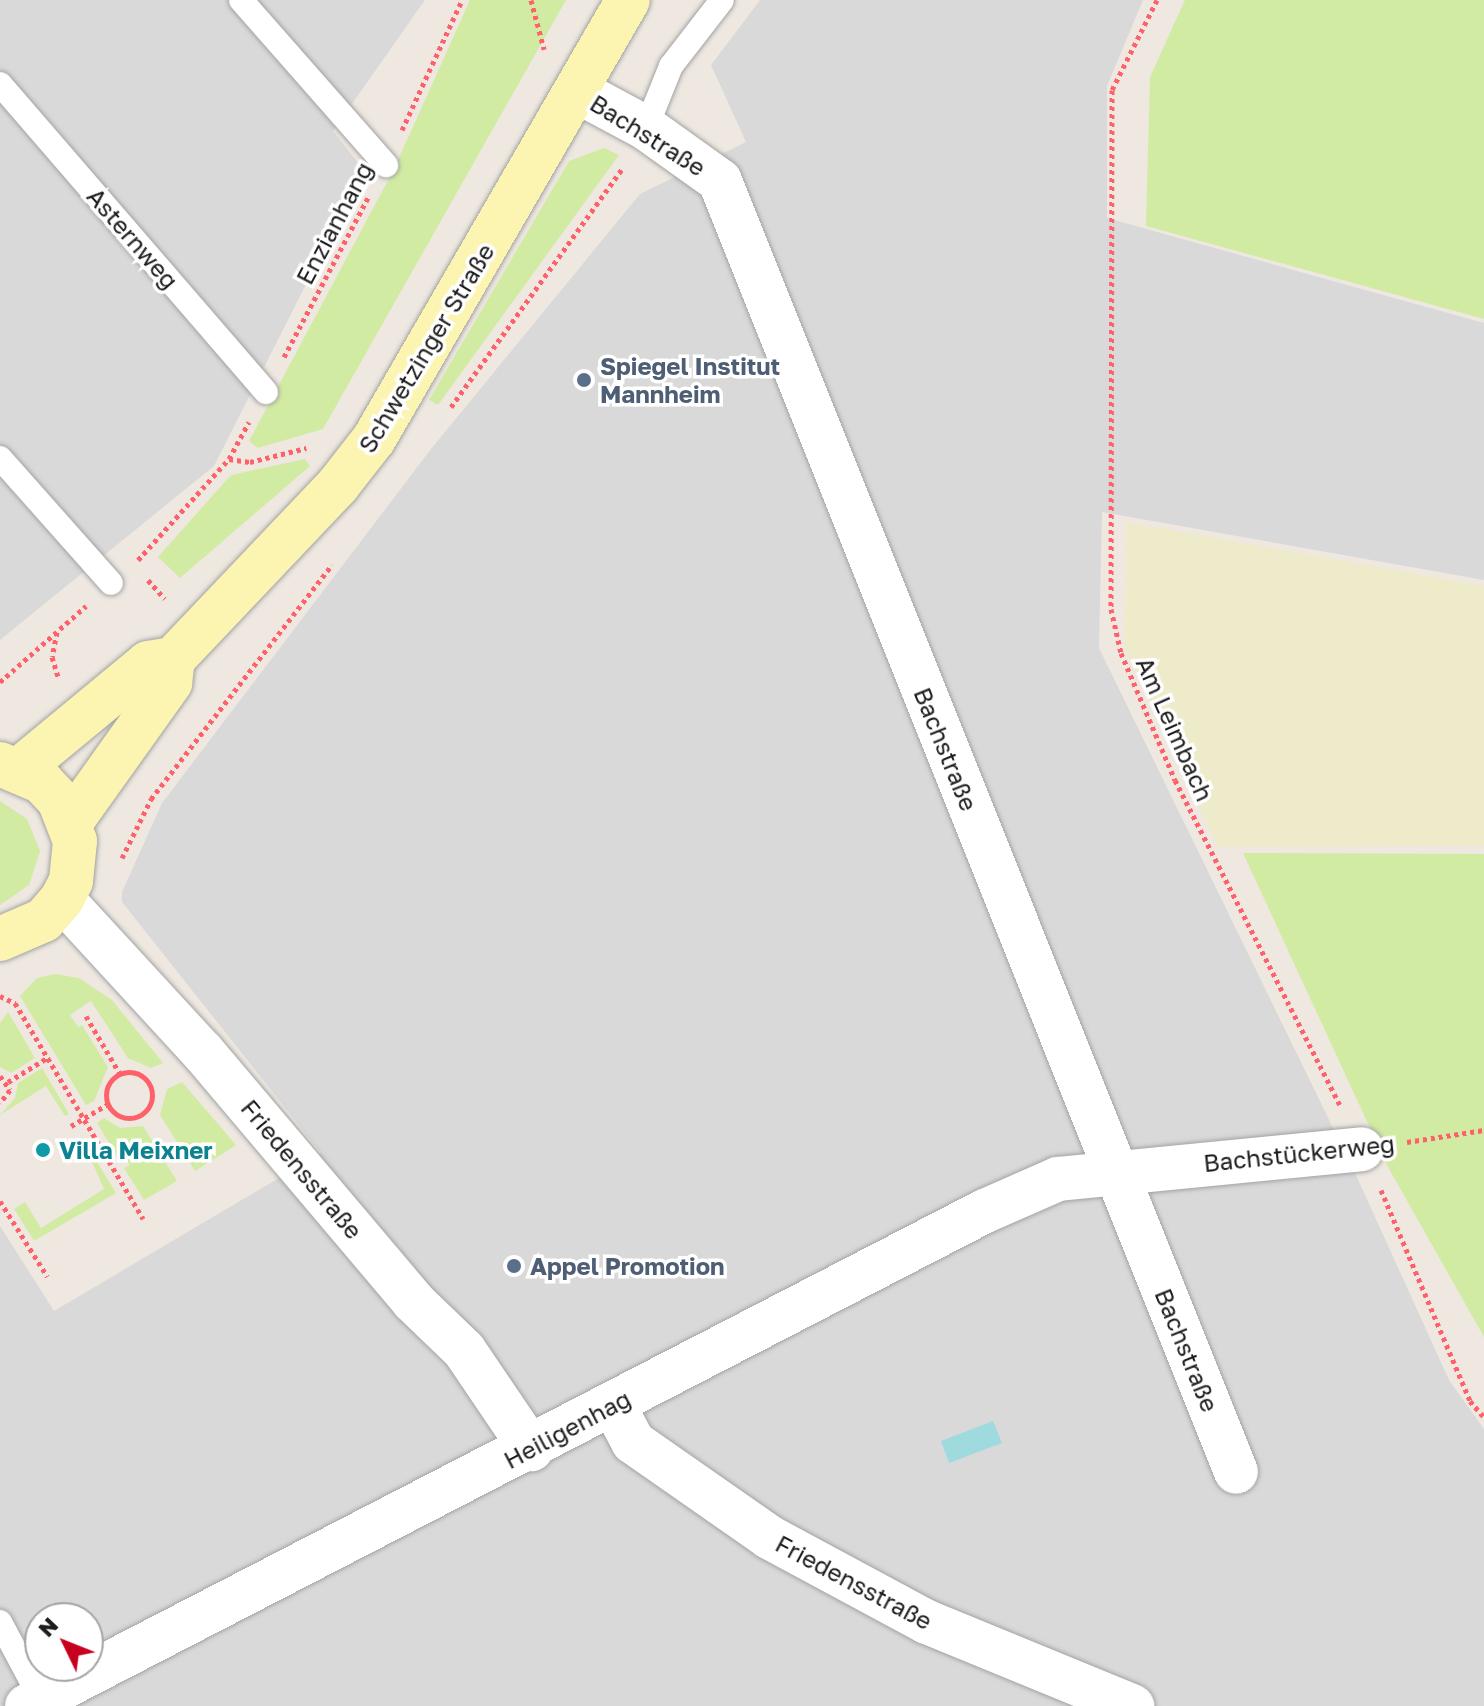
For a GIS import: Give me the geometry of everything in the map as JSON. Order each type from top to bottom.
[{"type":"main road","name":"Schwetzinger Straße","points":[[71,822],[170,683],[173,659],[338,485],[374,439],[628,0]]},
{"type":"main road","name":"Schwetzinger Straße","points":[[10,766],[148,663],[173,659]]},
{"type":"main road","points":[[0,972],[10,936],[44,920],[62,899],[75,861],[71,822],[42,782],[10,766]]},
{"type":"street","name":"Bachstraße","points":[[577,91],[646,128],[720,181],[1236,1472]]},
{"type":"street","name":"Friedensstraße","points":[[62,899],[202,1051],[413,1301],[464,1350],[531,1449]]},
{"type":"street","name":"Bachstückerweg","points":[[1114,1171],[1362,1149]]},
{"type":"street","name":"Heiligenhag","points":[[34,1702],[531,1449],[985,1211],[1058,1179],[1114,1171]]},
{"type":"street","name":"Friedensstraße","points":[[613,1404],[633,1442],[769,1537],[927,1622],[1132,1706]]},
{"type":"lane","points":[[241,0],[386,165]]},
{"type":"lane","points":[[646,128],[671,66],[722,0]]},
{"type":"lane","name":"Asternweg","points":[[0,84],[266,392]]},
{"type":"lane","points":[[0,458],[111,583]]},
{"type":"lane","points":[[0,1622],[34,1702]]},
{"type":"path","name":"Enzianhang","points":[[134,565],[229,459],[386,165],[462,0]]},
{"type":"path","points":[[531,0],[545,53]]},
{"type":"path","name":"Am Leimbach","points":[[1157,0],[1112,90],[1111,609],[1121,653],[1175,780],[1362,1149],[1470,1401],[1484,1417]]},
{"type":"path","points":[[0,682],[57,631]]},
{"type":"path","points":[[0,996],[15,1003],[143,1219]]},
{"type":"path","points":[[86,1016],[120,1074]]},
{"type":"path","points":[[8,1082],[47,1058]]},
{"type":"path","points":[[120,1074],[144,1077],[152,1099],[144,1112],[131,1118],[116,1114],[108,1104],[107,1088],[120,1074]]},
{"type":"path","points":[[0,1076],[8,1082],[9,1094],[0,1103]]},
{"type":"path","points":[[71,1126],[108,1104]]},
{"type":"path","name":"Bachstückerweg","points":[[1362,1149],[1484,1130]]},
{"type":"path","points":[[0,1201],[47,1276]]},
{"type":"shaded area","points":[[0,0],[425,0],[333,131],[364,170],[214,466],[0,640]]},
{"type":"shaded area","points":[[760,0],[1143,0],[1107,86],[1107,218],[1484,323],[1484,580],[1102,512],[1099,648],[1356,1175],[1449,1380],[1484,1429],[1484,1706],[0,1706],[0,1226],[54,1311],[321,1153],[122,902],[122,892],[162,803],[431,449],[640,194],[746,142],[711,65]]},
{"type":"shaded area","points":[[1126,522],[1484,586],[1484,846],[1218,847],[1125,649]]},
{"type":"green space","points":[[470,0],[566,0],[323,429],[258,448],[249,441],[393,171]]},
{"type":"green space","points":[[1185,0],[1484,0],[1484,319],[1146,226],[1150,77]]},
{"type":"green space","points":[[604,148],[619,155],[438,405],[429,400],[569,161]]},
{"type":"green space","points":[[305,459],[310,466],[180,578],[158,557],[231,475]]},
{"type":"green space","points":[[0,801],[27,819],[40,851],[29,885],[0,905]]},
{"type":"green space","points":[[1243,853],[1484,854],[1484,1337],[1388,1167]]},
{"type":"green space","points":[[55,974],[79,978],[112,1000],[163,1063],[151,1068],[128,1058],[91,1001],[70,1015],[78,1027],[82,1025],[108,1067],[94,1101],[86,1105],[20,996],[37,978]]},
{"type":"green space","points":[[8,1012],[35,1058],[11,1073],[0,1067],[0,1023]]},
{"type":"green space","points":[[42,1068],[69,1114],[65,1116],[46,1086],[0,1115],[15,1098],[18,1083]]},
{"type":"green space","points":[[182,1082],[236,1145],[195,1171],[160,1115],[167,1089]]},
{"type":"green space","points":[[104,1118],[120,1128],[143,1126],[177,1181],[144,1200],[124,1168],[130,1165],[122,1153],[117,1156],[97,1123]]},
{"type":"green space","points":[[80,1134],[116,1193],[34,1241],[14,1209],[25,1202],[41,1228],[104,1189]]},
{"type":"water","points":[[993,1421],[1002,1443],[949,1463],[941,1441]]},
{"type":"place","name":"Spiegel Institut Mannheim","points":[[584,380]]},
{"type":"place","name":"Villa Meixner","points":[[43,1150]]},
{"type":"place","name":"Appel Promotion","points":[[514,1266]]}]
